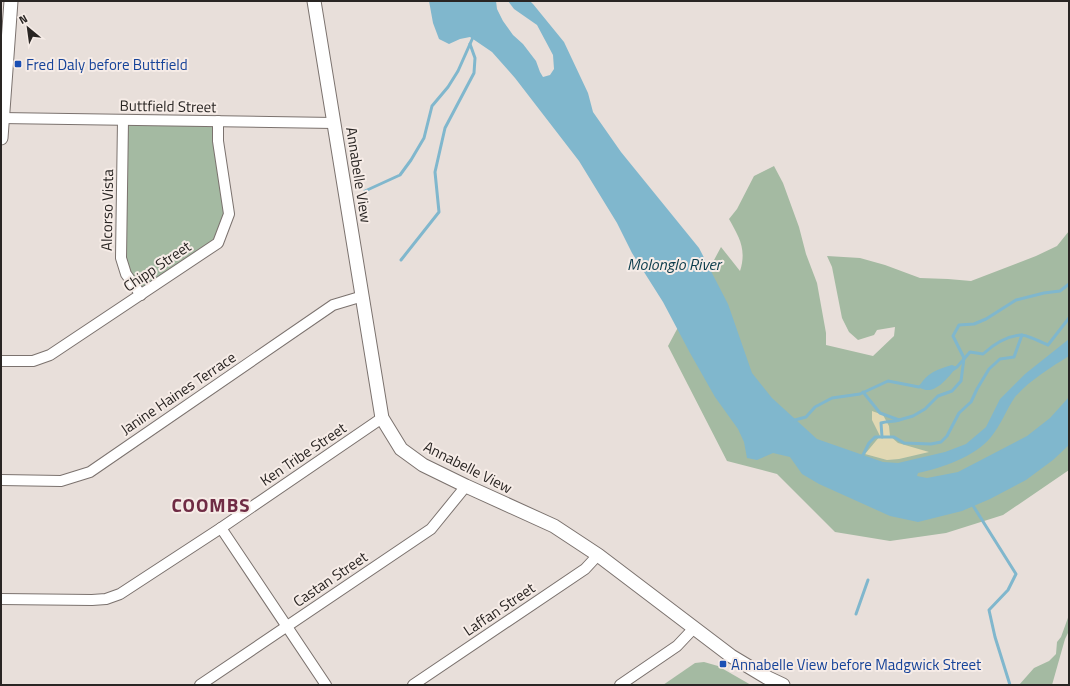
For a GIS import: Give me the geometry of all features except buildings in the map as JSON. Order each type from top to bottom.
[{"type":"street","points":[[1,138],[11,1]]},
{"type":"street","name":"Annabelle View","points":[[314,1],[382,418],[402,449],[423,465],[554,526],[598,555],[731,656],[783,685]]},
{"type":"street","name":"Buttfield Street","points":[[2,118],[334,123]]},
{"type":"street","name":"Alcorso Vista","points":[[123,120],[121,258],[126,274],[141,295]]},
{"type":"street","name":"Chipp Street","points":[[1,361],[33,361],[50,355],[218,243],[229,214],[218,141],[218,122]]},
{"type":"street","name":"Janine Haines Terrace","points":[[1,480],[61,481],[90,472],[333,305],[362,296]]},
{"type":"street","name":"Ken Tribe Street","points":[[1,599],[92,600],[106,599],[120,594],[221,528],[382,418]]},
{"type":"street","name":"Castan Street","points":[[200,685],[430,529],[466,486]]},
{"type":"street","points":[[221,528],[326,685]]},
{"type":"street","name":"Laffan Street","points":[[413,685],[585,569],[598,555]]},
{"type":"street","points":[[620,685],[677,646],[694,628]]},
{"type":"green space","points":[[123,120],[218,121],[229,214],[218,243],[141,295],[126,274]]},
{"type":"green space","points":[[774,166],[783,183],[817,283],[826,333],[826,345],[873,356],[894,336],[895,327],[877,330],[874,335],[858,340],[849,332],[842,318],[832,267],[827,256],[860,258],[885,265],[920,278],[971,281],[1036,256],[1057,246],[1069,231],[1069,470],[1003,515],[946,533],[890,541],[835,532],[777,474],[727,461],[668,346],[721,247],[740,271],[743,256],[741,244],[729,219],[737,209],[754,176]]},
{"type":"green space","points":[[1069,615],[1069,631],[1065,639],[1052,685],[1019,685],[1034,668],[1049,661],[1056,654],[1057,642],[1061,637]]},
{"type":"green space","points":[[704,662],[718,666],[751,685],[663,685],[695,663]]},
{"type":"sand","points":[[872,411],[883,415],[889,426],[890,436],[898,443],[929,452],[899,459],[887,460],[865,454],[880,436],[872,420]]},
{"type":"water","name":"Molonglo River","points":[[429,1],[496,1],[497,9],[503,21],[536,61],[543,77],[550,75],[554,69],[553,55],[537,25],[514,9],[508,1],[530,1],[533,4],[564,42],[588,93],[593,112],[621,152],[699,248],[728,304],[752,373],[772,398],[817,439],[883,462],[898,463],[945,452],[966,444],[986,427],[1000,399],[1025,374],[1069,339],[1069,356],[1040,375],[1015,397],[995,432],[985,444],[958,460],[918,473],[917,476],[927,478],[958,472],[1027,436],[1050,418],[1069,397],[1069,445],[1053,460],[1026,480],[990,499],[962,511],[918,522],[890,516],[819,484],[802,474],[790,457],[773,453],[757,460],[747,458],[744,442],[738,429],[715,397],[663,302],[632,253],[617,223],[579,161],[515,78],[492,52],[470,37],[460,39],[449,44],[439,39],[433,23]]},
{"type":"water","points":[[952,365],[957,367],[940,385],[930,390],[925,390],[919,387],[929,375],[937,370]]},
{"type":"waterway","points":[[365,191],[400,175],[411,160],[424,138],[432,106],[448,87],[458,71],[474,35]]},
{"type":"waterway","points":[[401,260],[439,212],[435,172],[445,128],[474,73],[475,58],[470,44]]},
{"type":"waterway","points":[[863,392],[880,413],[899,420],[913,416],[925,409],[938,396],[952,391],[961,381],[964,358],[953,336],[959,325],[974,324],[986,319],[1016,300],[1044,293],[1060,291],[1069,284]]},
{"type":"waterway","points":[[954,369],[970,352],[983,354],[991,347],[1011,337],[1021,335],[1027,336],[1048,345],[1069,318]]},
{"type":"waterway","points":[[861,459],[869,443],[875,437],[894,437],[904,443],[931,444],[941,442],[947,436],[959,413],[971,402],[989,369],[1000,359],[1014,357],[1022,335]]},
{"type":"waterway","points":[[791,421],[806,417],[815,407],[832,398],[860,394],[888,381],[919,387],[922,385]]},
{"type":"waterway","points":[[882,437],[881,423],[899,420]]},
{"type":"waterway","points":[[972,504],[1016,574],[1008,590],[989,610],[995,637],[1010,685]]},
{"type":"waterway","points":[[856,614],[868,580]]},
{"type":"place","name":"Fred Daly before Buttfield","points":[[18,64]]},
{"type":"place","name":"Annabelle View before Madgwick Street","points":[[723,664]]},
{"type":"district","name":"COOMBS","points":[[211,504]]}]
